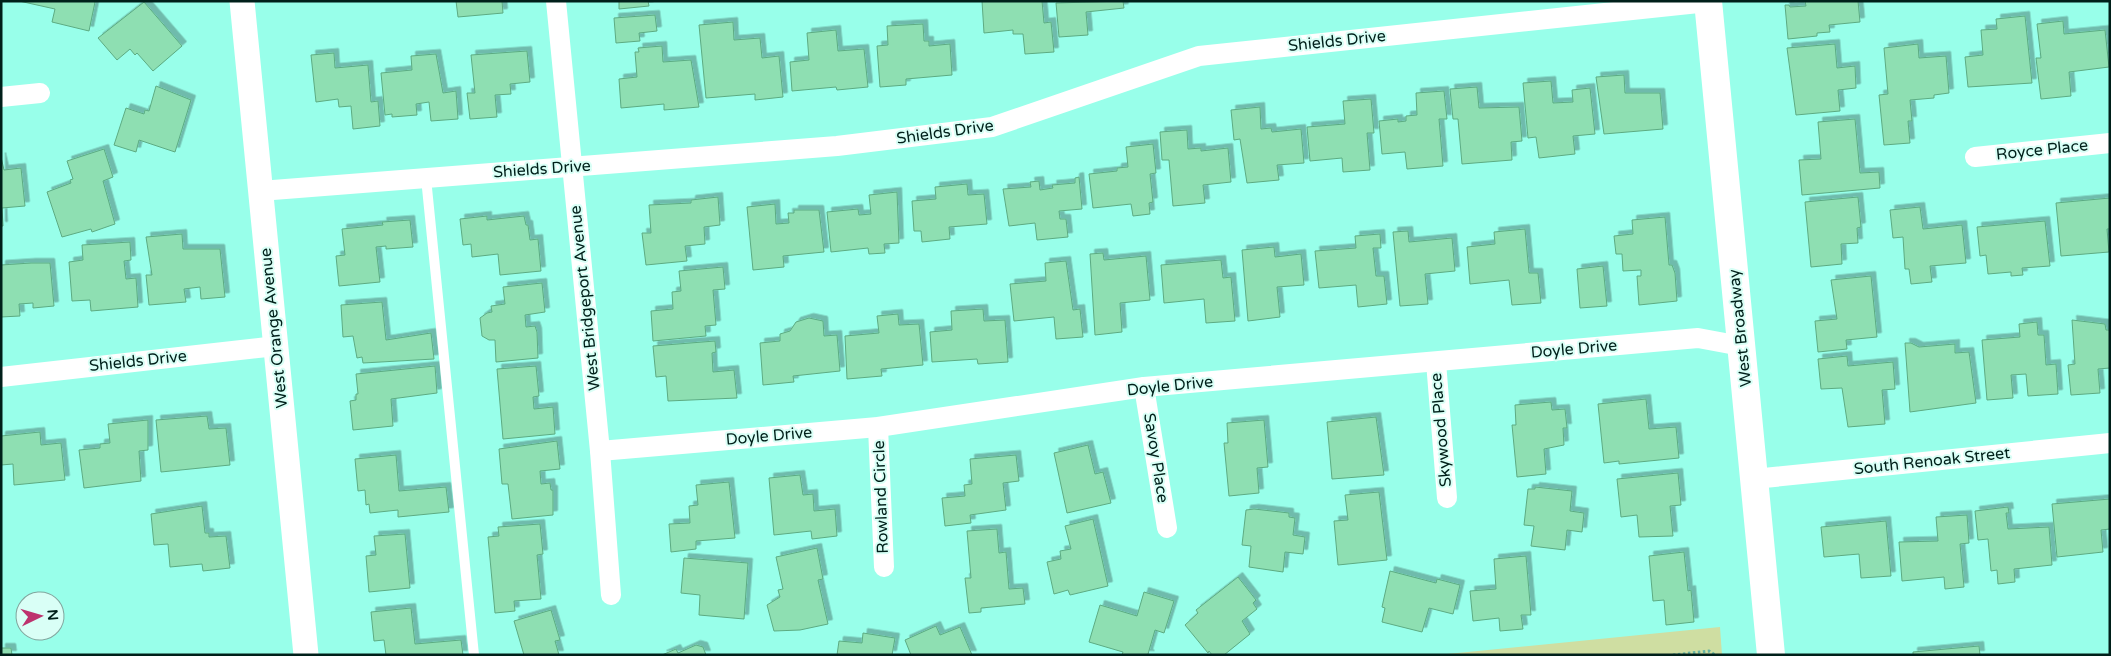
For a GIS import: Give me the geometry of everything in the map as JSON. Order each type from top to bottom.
[{"type":"main road","name":"West Broadway","points":[[1708,2],[1771,655]]},
{"type":"street","name":"West Orange Avenue","points":[[242,1],[306,655]]},
{"type":"street","name":"West Bridgeport Avenue","points":[[556,1],[600,451],[611,595]]},
{"type":"street","name":"Shields Drive","points":[[260,191],[837,146],[992,127],[1199,56],[1708,2]]},
{"type":"street","points":[[1,97],[40,93]]},
{"type":"street","name":"Royce Place","points":[[1975,157],[2110,143]]},
{"type":"street","name":"Doyle Drive","points":[[600,451],[878,427],[1144,387],[1698,338],[1741,346]]},
{"type":"street","name":"Shields Drive","points":[[1,377],[276,346]]},
{"type":"street","name":"Skywood Place","points":[[1436,362],[1447,498]]},
{"type":"street","name":"Savoy Place","points":[[1144,387],[1167,528]]},
{"type":"street","name":"Rowland Circle","points":[[878,427],[884,567]]},
{"type":"street","name":"South Renoak Street","points":[[1754,480],[2110,443]]},
{"type":"lane","points":[[426,178],[474,655]]},
{"type":"path","points":[[1673,655],[1709,651],[1715,655]]},
{"type":"green space","points":[[1720,627],[1722,655],[1437,655]]},
{"type":"building","points":[[19,1],[93,1],[95,2],[89,31],[52,22],[55,9]]},
{"type":"building","points":[[456,1],[502,1],[503,13],[458,17]]},
{"type":"building","points":[[619,1],[648,1],[649,6],[619,9]]},
{"type":"building","points":[[982,1],[1042,1],[1044,23],[1051,22],[1054,52],[1025,54],[1023,34],[1013,34],[1013,30],[984,33]]},
{"type":"building","points":[[1123,1],[1124,8],[1086,12],[1088,35],[1059,37],[1056,3]]},
{"type":"building","points":[[1805,1],[1858,1],[1860,22],[1829,25],[1830,32],[1817,33],[1817,36],[1788,39],[1785,5],[1790,7],[1806,6]]},
{"type":"building","points":[[144,2],[182,46],[153,71],[137,53],[135,55],[130,49],[117,60],[98,38]]},
{"type":"building","points":[[655,15],[657,31],[639,33],[640,41],[616,43],[614,18]]},
{"type":"building","points":[[2025,16],[2032,83],[1968,87],[1965,57],[1983,55],[1981,30],[1997,29],[1996,19]]},
{"type":"building","points":[[2063,21],[2064,34],[2105,30],[2109,67],[2069,72],[2071,96],[2041,99],[2036,58],[2041,58],[2037,24]]},
{"type":"building","points":[[733,22],[734,40],[760,38],[762,58],[779,56],[783,97],[755,100],[755,94],[706,98],[699,25]]},
{"type":"building","points":[[923,24],[924,41],[929,41],[929,46],[950,44],[952,75],[906,79],[906,85],[880,87],[877,46],[888,45],[887,26]]},
{"type":"building","points":[[836,30],[838,51],[864,49],[868,87],[837,90],[836,87],[792,91],[790,62],[809,60],[807,33]]},
{"type":"building","points":[[1835,44],[1837,68],[1855,66],[1856,88],[1838,90],[1840,111],[1796,115],[1787,48]]},
{"type":"building","points":[[1918,44],[1919,58],[1946,56],[1949,93],[1934,95],[1934,98],[1910,100],[1912,121],[1908,121],[1910,143],[1884,145],[1879,95],[1888,94],[1884,48]]},
{"type":"building","points":[[662,46],[663,62],[691,60],[699,107],[664,110],[664,104],[621,108],[619,79],[637,77],[635,52],[639,52],[638,48]]},
{"type":"building","points":[[527,51],[530,82],[510,84],[511,94],[495,95],[497,117],[470,119],[467,93],[475,93],[471,55]]},
{"type":"building","points":[[334,53],[335,68],[368,65],[371,102],[378,101],[380,126],[353,129],[351,106],[339,107],[338,99],[316,102],[311,55]]},
{"type":"building","points":[[436,54],[443,93],[456,91],[458,119],[431,121],[429,102],[416,104],[417,115],[392,117],[392,114],[385,115],[381,73],[412,70],[411,56]]},
{"type":"building","points":[[1624,75],[1625,93],[1660,93],[1663,129],[1604,134],[1596,77]]},
{"type":"building","points":[[1551,81],[1553,103],[1573,102],[1572,90],[1590,88],[1595,134],[1573,136],[1575,154],[1539,158],[1536,137],[1528,138],[1523,83]]},
{"type":"building","points":[[156,86],[191,100],[175,152],[139,140],[136,152],[114,145],[126,108],[144,114],[145,110],[149,111]]},
{"type":"building","points":[[1477,87],[1479,108],[1519,107],[1522,141],[1511,142],[1512,160],[1462,164],[1458,119],[1453,119],[1450,89]]},
{"type":"building","points":[[1444,91],[1447,119],[1439,119],[1443,166],[1407,169],[1405,152],[1382,154],[1379,121],[1398,119],[1398,122],[1406,121],[1406,116],[1417,115],[1416,93]]},
{"type":"building","points":[[1371,99],[1374,133],[1367,133],[1370,170],[1343,172],[1342,158],[1310,161],[1307,127],[1345,124],[1343,101]]},
{"type":"building","points":[[1260,107],[1261,129],[1271,128],[1272,132],[1301,129],[1304,163],[1277,165],[1279,180],[1247,183],[1240,139],[1234,140],[1231,110]]},
{"type":"building","points":[[1855,119],[1860,173],[1879,172],[1880,188],[1802,195],[1799,160],[1821,159],[1818,122]]},
{"type":"building","points":[[1187,130],[1188,149],[1201,148],[1201,151],[1228,148],[1231,182],[1203,185],[1205,203],[1173,206],[1169,160],[1162,160],[1160,132]]},
{"type":"building","points":[[1153,144],[1156,173],[1150,174],[1153,202],[1149,203],[1150,214],[1133,216],[1131,204],[1093,208],[1089,174],[1117,171],[1117,168],[1128,167],[1126,147]]},
{"type":"building","points":[[104,149],[113,177],[103,181],[115,224],[92,232],[91,229],[62,237],[47,192],[71,183],[70,180],[73,179],[67,161]]},
{"type":"building","points":[[1,157],[4,170],[21,168],[25,206],[2,208],[3,226],[1,226]]},
{"type":"building","points":[[1079,177],[1082,209],[1059,211],[1060,219],[1066,219],[1068,237],[1037,240],[1035,223],[1009,226],[1003,189],[1031,187],[1030,182],[1039,181],[1040,190],[1053,188],[1052,185],[1075,183],[1075,178]]},
{"type":"building","points":[[967,184],[968,195],[984,194],[987,224],[949,227],[950,239],[922,242],[921,231],[914,231],[912,201],[936,199],[935,187]]},
{"type":"building","points":[[897,192],[899,243],[884,244],[885,253],[869,254],[868,248],[831,252],[827,212],[858,209],[859,215],[871,214],[869,195]]},
{"type":"building","points":[[718,197],[720,225],[704,227],[705,244],[685,246],[687,261],[646,265],[642,233],[651,233],[649,205],[691,203],[691,200]]},
{"type":"building","points":[[1858,197],[1861,227],[1857,228],[1858,243],[1841,244],[1842,264],[1811,267],[1805,202]]},
{"type":"building","points":[[2110,198],[2110,229],[2107,229],[2109,252],[2061,256],[2056,203]]},
{"type":"building","points":[[775,204],[776,224],[789,223],[788,213],[794,213],[794,210],[819,210],[824,252],[783,256],[784,267],[753,270],[747,207]]},
{"type":"building","points":[[1920,207],[1923,229],[1962,225],[1966,263],[1930,266],[1932,282],[1911,284],[1909,269],[1905,269],[1903,237],[1893,238],[1890,210]]},
{"type":"building","points":[[487,216],[487,220],[524,216],[526,225],[528,225],[530,240],[538,239],[541,271],[500,275],[498,254],[472,257],[471,244],[463,245],[460,219]]},
{"type":"building","points":[[1665,217],[1669,265],[1672,265],[1675,273],[1677,301],[1639,305],[1637,276],[1641,276],[1641,270],[1623,271],[1622,254],[1616,254],[1614,236],[1633,234],[1632,220]]},
{"type":"building","points":[[410,220],[413,247],[386,249],[386,246],[376,247],[380,282],[339,286],[336,256],[345,255],[342,229],[383,225],[382,222]]},
{"type":"building","points":[[2045,221],[2050,266],[2022,268],[2023,275],[2011,276],[2011,272],[1988,274],[1986,255],[1980,256],[1977,227]]},
{"type":"building","points":[[1525,229],[1529,273],[1538,273],[1541,303],[1512,305],[1509,280],[1470,284],[1467,247],[1495,244],[1494,232]]},
{"type":"building","points":[[1408,231],[1409,242],[1452,238],[1455,271],[1425,274],[1428,304],[1400,306],[1393,232]]},
{"type":"building","points":[[182,234],[183,249],[220,249],[225,297],[201,299],[200,287],[184,289],[186,302],[149,305],[146,275],[152,275],[146,237]]},
{"type":"building","points":[[1380,234],[1381,248],[1373,248],[1376,276],[1384,276],[1387,304],[1358,307],[1356,285],[1319,288],[1315,251],[1356,248],[1355,236]]},
{"type":"building","points":[[130,242],[131,260],[124,261],[126,279],[136,278],[138,307],[91,311],[90,300],[72,301],[69,262],[83,260],[82,245]]},
{"type":"building","points":[[1274,247],[1275,257],[1301,254],[1304,285],[1277,287],[1280,317],[1248,321],[1242,250]]},
{"type":"building","points":[[1103,253],[1104,260],[1146,256],[1150,300],[1120,303],[1122,332],[1095,335],[1090,254]]},
{"type":"building","points":[[1221,260],[1223,278],[1231,277],[1235,321],[1206,323],[1204,299],[1164,303],[1161,265]]},
{"type":"building","points":[[1066,261],[1073,310],[1080,309],[1083,337],[1056,339],[1054,317],[1014,321],[1010,284],[1046,281],[1045,263]]},
{"type":"building","points":[[50,263],[54,306],[33,308],[33,303],[19,304],[20,316],[1,317],[1,265]]},
{"type":"building","points":[[1603,266],[1607,306],[1580,308],[1577,269]]},
{"type":"building","points":[[723,267],[725,289],[713,290],[716,325],[705,326],[706,336],[653,341],[651,311],[673,309],[672,292],[681,291],[679,271]]},
{"type":"building","points":[[1871,276],[1877,337],[1846,340],[1847,349],[1818,352],[1815,321],[1837,319],[1831,280]]},
{"type":"building","points":[[542,283],[545,312],[525,315],[526,327],[535,326],[537,332],[538,358],[496,362],[495,340],[489,340],[482,336],[480,318],[492,312],[491,306],[505,304],[503,287]]},
{"type":"building","points":[[382,302],[386,340],[431,333],[434,359],[363,363],[362,357],[357,358],[353,336],[343,337],[341,305]]},
{"type":"building","points":[[983,309],[984,321],[1005,320],[1008,362],[978,364],[977,359],[932,362],[930,332],[952,330],[951,311]]},
{"type":"building","points":[[898,314],[899,325],[919,324],[923,365],[881,369],[882,376],[847,379],[845,336],[879,333],[877,316]]},
{"type":"building","points":[[809,318],[823,321],[824,336],[837,335],[840,371],[793,376],[794,382],[763,385],[760,343],[780,341],[780,334],[790,331],[796,322]]},
{"type":"building","points":[[2072,320],[2105,324],[2106,330],[2110,330],[2110,368],[2098,369],[2100,393],[2071,395],[2068,365],[2075,364]]},
{"type":"building","points":[[2037,322],[2038,335],[2044,335],[2046,365],[2056,364],[2058,394],[2028,396],[2026,374],[2011,375],[2013,398],[1987,400],[1982,340],[2020,337],[2019,324]]},
{"type":"building","points":[[715,341],[716,352],[712,353],[713,372],[734,370],[737,398],[668,401],[666,376],[656,377],[653,346]]},
{"type":"building","points":[[1905,343],[1911,343],[1919,347],[1955,344],[1955,353],[1969,352],[1976,403],[1910,412]]},
{"type":"building","points":[[1847,356],[1848,366],[1893,362],[1895,389],[1882,390],[1885,424],[1848,427],[1842,388],[1821,389],[1818,359]]},
{"type":"building","points":[[435,366],[437,393],[391,399],[393,426],[353,430],[350,401],[356,400],[356,394],[358,394],[356,374]]},
{"type":"building","points":[[536,366],[539,396],[533,397],[534,409],[553,407],[555,434],[503,439],[497,369]]},
{"type":"building","points":[[1646,399],[1649,429],[1676,427],[1679,458],[1619,464],[1619,461],[1604,463],[1598,404]]},
{"type":"building","points":[[1551,402],[1552,410],[1565,409],[1567,428],[1563,428],[1564,445],[1544,449],[1546,474],[1517,477],[1512,425],[1516,425],[1515,405]]},
{"type":"building","points":[[207,416],[209,429],[226,428],[230,465],[161,472],[156,420]]},
{"type":"building","points":[[1376,417],[1384,475],[1332,479],[1327,422]]},
{"type":"building","points":[[148,420],[148,450],[139,451],[141,481],[84,488],[79,450],[100,448],[100,444],[110,443],[108,424]]},
{"type":"building","points":[[1264,420],[1268,467],[1257,468],[1259,493],[1229,496],[1224,443],[1228,443],[1227,423]]},
{"type":"building","points":[[40,432],[41,445],[61,443],[65,480],[14,485],[13,464],[1,465],[1,436]]},
{"type":"building","points":[[557,441],[560,469],[540,471],[541,484],[550,483],[551,490],[553,490],[553,515],[512,519],[508,484],[502,484],[499,449]]},
{"type":"building","points":[[1088,445],[1095,474],[1103,472],[1111,503],[1067,513],[1054,453]]},
{"type":"building","points":[[396,455],[399,491],[446,487],[449,512],[398,517],[398,510],[370,513],[369,504],[366,505],[365,490],[358,491],[355,459]]},
{"type":"building","points":[[1016,455],[1019,481],[1003,483],[1006,510],[970,515],[971,523],[945,526],[942,498],[965,496],[964,485],[972,484],[970,459]]},
{"type":"building","points":[[1678,473],[1681,505],[1670,506],[1673,536],[1639,537],[1637,515],[1621,517],[1617,479]]},
{"type":"building","points":[[800,475],[803,495],[813,494],[814,511],[835,509],[837,536],[812,539],[811,531],[774,535],[769,478]]},
{"type":"building","points":[[729,482],[735,538],[696,541],[696,549],[671,552],[669,524],[690,523],[689,506],[698,505],[696,485]]},
{"type":"building","points":[[1535,487],[1572,491],[1570,511],[1584,513],[1582,532],[1567,530],[1565,550],[1531,546],[1534,526],[1524,525],[1528,489],[1535,489]]},
{"type":"building","points":[[1379,492],[1387,560],[1338,565],[1334,521],[1348,520],[1345,495]]},
{"type":"building","points":[[2110,499],[2110,529],[2101,530],[2103,552],[2057,557],[2052,504]]},
{"type":"building","points":[[202,506],[205,533],[209,533],[209,537],[226,536],[230,568],[203,571],[202,564],[170,567],[168,544],[154,545],[151,514]]},
{"type":"building","points":[[2008,507],[2009,513],[2006,513],[2008,529],[2049,527],[2052,565],[2014,569],[2015,582],[1998,584],[1997,570],[1991,571],[1988,539],[1978,540],[1975,511]]},
{"type":"building","points":[[1254,509],[1289,513],[1289,517],[1295,518],[1293,535],[1305,537],[1303,554],[1285,552],[1283,572],[1249,567],[1251,546],[1242,545],[1246,510]]},
{"type":"building","points":[[1967,515],[1969,543],[1960,544],[1964,587],[1945,589],[1944,577],[1902,581],[1899,542],[1938,541],[1936,517]]},
{"type":"building","points":[[1093,519],[1108,586],[1070,595],[1068,590],[1054,594],[1047,562],[1061,559],[1060,551],[1071,549],[1065,526]]},
{"type":"building","points":[[1886,521],[1891,576],[1861,578],[1859,554],[1824,557],[1821,527]]},
{"type":"building","points":[[540,524],[543,554],[537,555],[541,599],[514,601],[515,611],[495,613],[488,537],[499,536],[498,527]]},
{"type":"building","points":[[997,529],[999,553],[1006,552],[1009,589],[1023,588],[1025,604],[981,608],[981,612],[969,613],[965,578],[971,578],[967,531]]},
{"type":"building","points":[[405,534],[410,588],[369,592],[366,556],[376,555],[374,536]]},
{"type":"building","points":[[817,548],[823,579],[818,580],[828,624],[800,630],[774,631],[767,605],[780,597],[778,590],[783,589],[776,557]]},
{"type":"building","points":[[1684,552],[1688,591],[1691,590],[1694,622],[1666,625],[1664,600],[1653,601],[1649,556]]},
{"type":"building","points":[[1526,556],[1531,615],[1521,615],[1523,629],[1500,631],[1499,618],[1473,621],[1470,591],[1496,589],[1494,559]]},
{"type":"building","points":[[684,558],[748,563],[744,619],[699,615],[700,595],[681,593]]},
{"type":"building","points":[[1390,571],[1436,583],[1437,579],[1460,585],[1453,614],[1429,608],[1422,632],[1382,622],[1385,608],[1382,607]]},
{"type":"building","points":[[1238,577],[1256,600],[1253,603],[1257,609],[1242,621],[1250,634],[1224,655],[1212,655],[1209,651],[1208,653],[1185,625],[1198,613],[1196,610]]},
{"type":"building","points":[[1144,592],[1174,601],[1164,633],[1155,630],[1148,654],[1150,655],[1122,655],[1123,652],[1089,642],[1100,605],[1137,616]]},
{"type":"building","points":[[411,608],[415,644],[461,640],[463,655],[386,655],[384,640],[374,641],[371,612]]},
{"type":"building","points":[[551,610],[560,640],[555,641],[559,655],[524,655],[514,621]]},
{"type":"building","points":[[936,626],[940,635],[960,627],[972,655],[911,655],[905,640]]},
{"type":"building","points":[[863,633],[895,638],[892,655],[837,655],[839,641],[862,643]]},
{"type":"building","points":[[696,645],[703,647],[706,655],[662,655],[676,649],[678,653]]},
{"type":"building","points":[[1979,646],[1980,655],[1913,655],[1913,652]]},
{"type":"building","points":[[1,648],[11,648],[12,655],[1,655]]}]
